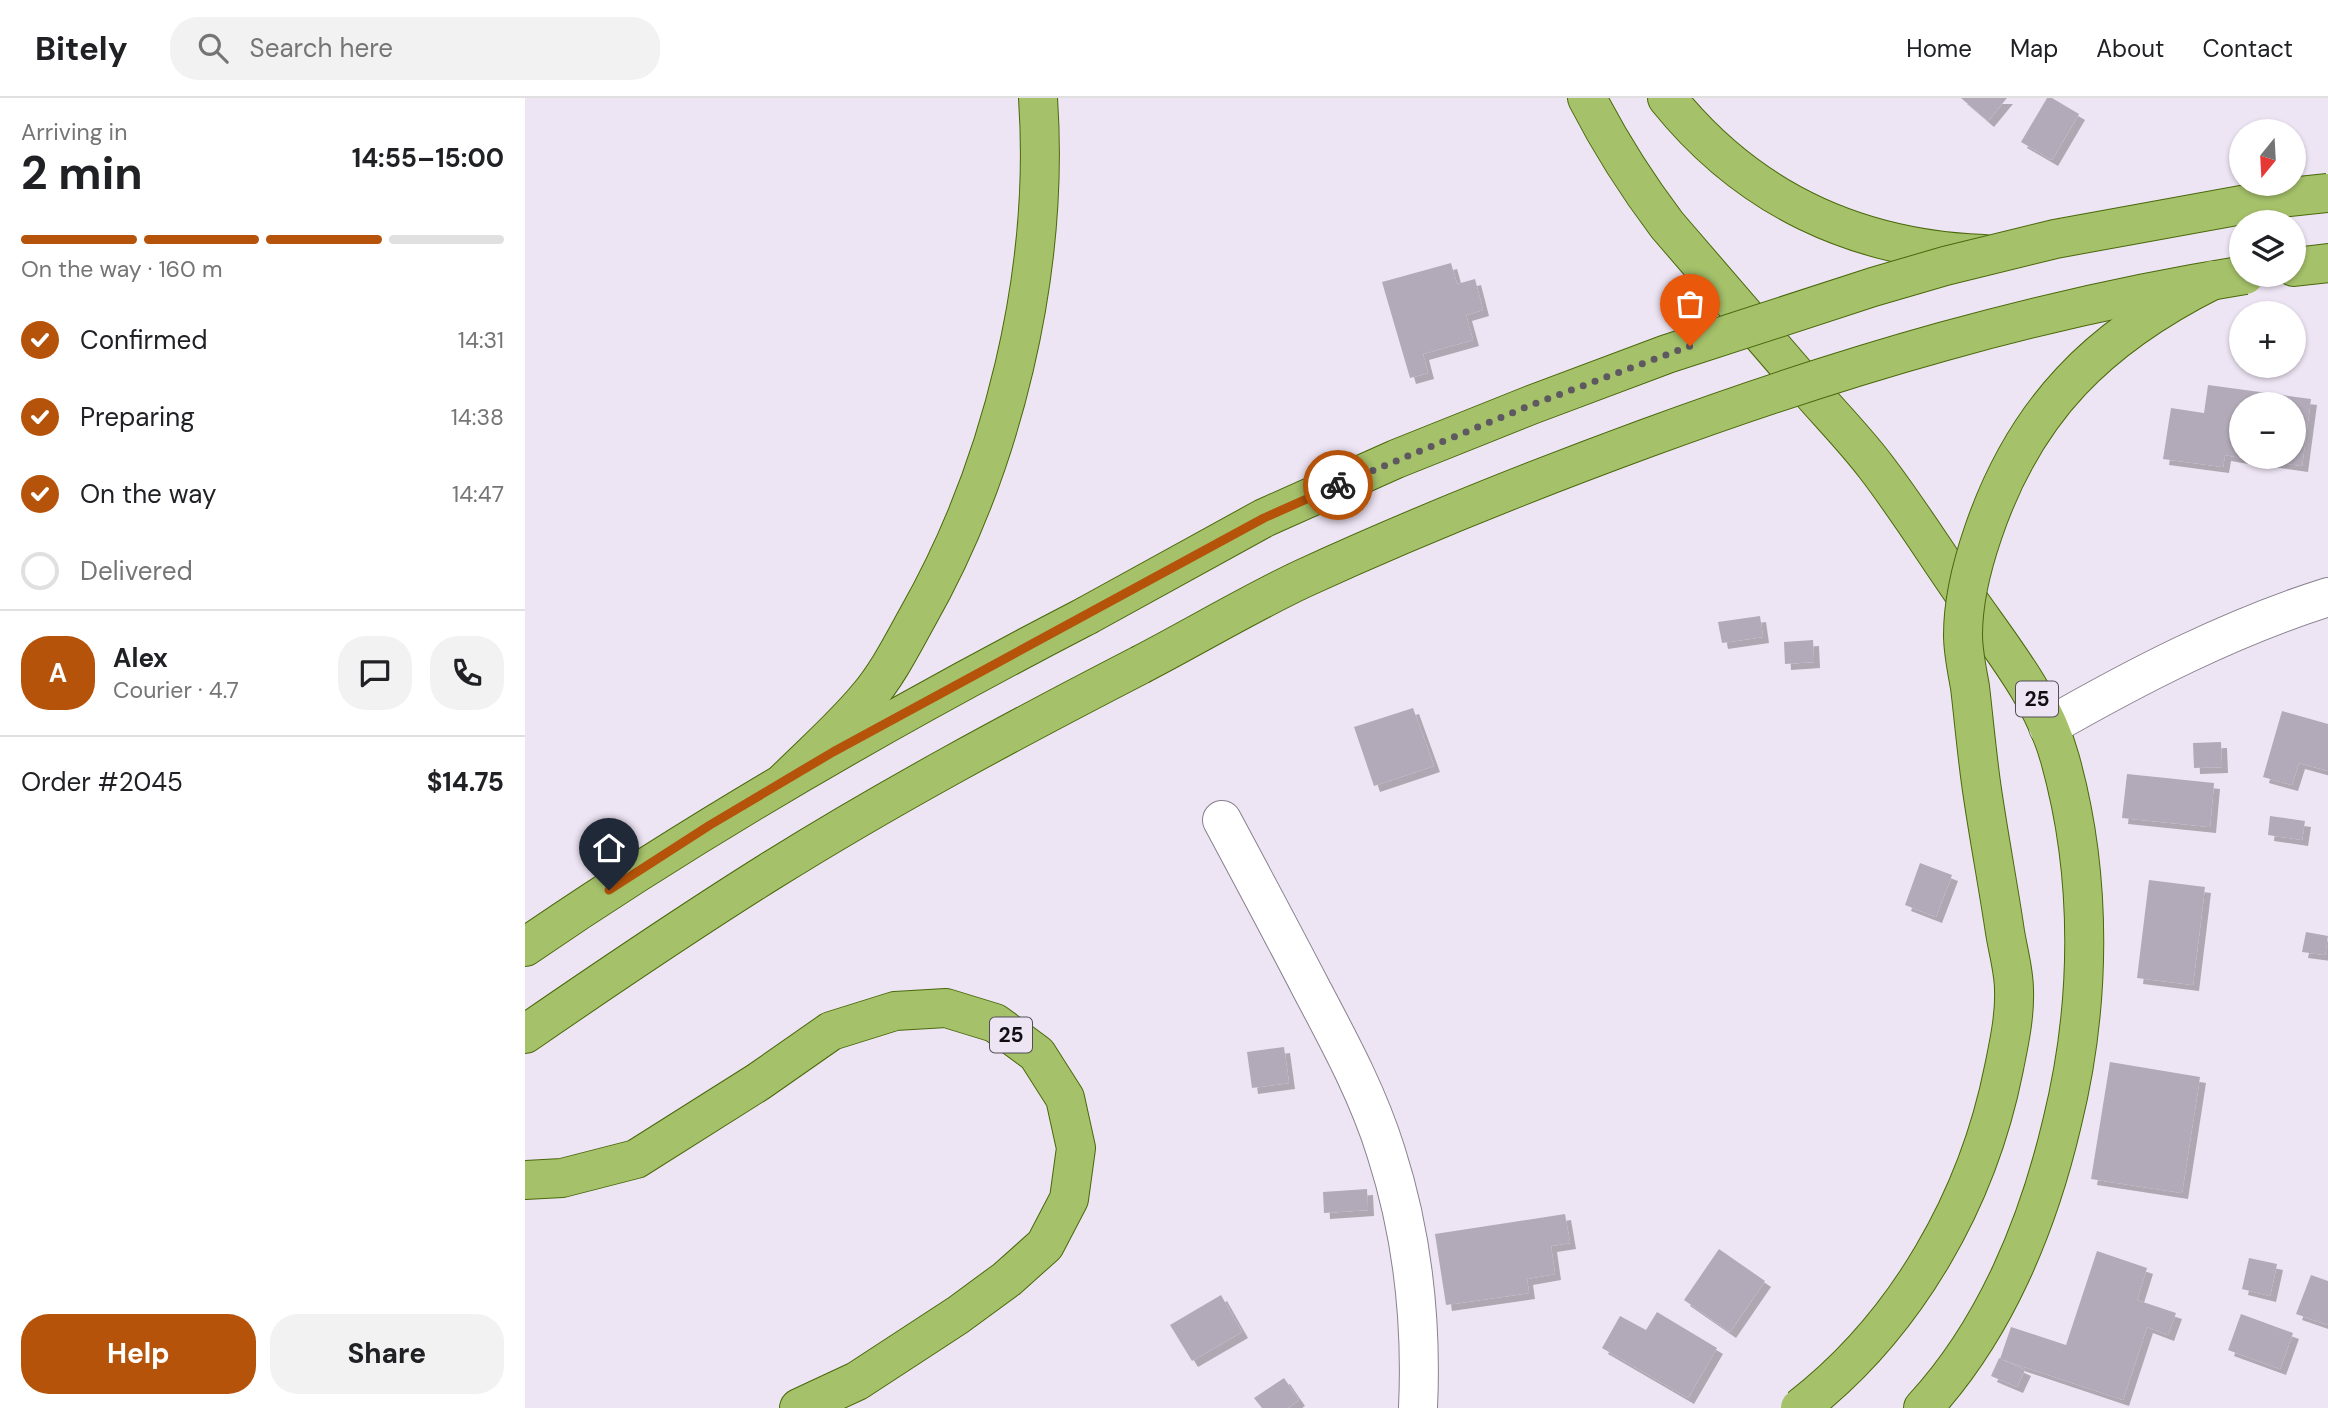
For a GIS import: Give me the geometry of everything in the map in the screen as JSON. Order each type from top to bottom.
[{"type":"main road","points":[[785,781],[868,698],[931,594],[980,484],[999,426],[1026,308],[1039,175],[1038,98]]},
{"type":"main road","name":"25","points":[[1587,98],[1630,174],[1667,225],[1876,467],[2036,697],[2060,757],[2079,865],[2083,920],[2079,1029],[2070,1092],[2055,1153],[2011,1271],[1990,1315],[1964,1357],[1923,1408]]},
{"type":"main road","points":[[1667,98],[1714,149],[1748,177],[1823,221],[1864,236],[1906,246],[1950,253],[1993,254]]},
{"type":"main road","points":[[525,947],[710,825],[958,682],[1086,616],[1264,518],[1396,459],[1667,354],[1897,280],[2055,239],[2280,198],[2328,193]]},
{"type":"main road","points":[[2306,266],[2328,263]]},
{"type":"main road","points":[[525,1034],[651,948],[781,865],[1003,736],[1299,581],[1406,533],[1562,469],[1696,420],[1876,360],[2075,307],[2229,277]]},
{"type":"main road","points":[[1800,1408],[1846,1367],[1881,1330],[1911,1290],[1938,1247],[1963,1199],[1999,1096],[2015,989],[1982,790],[1963,635],[1968,592],[1992,507],[2010,467],[2034,427],[2063,390],[2095,356],[2132,326],[2171,301],[2229,277]]},
{"type":"main road","name":"25","points":[[525,1180],[562,1178],[636,1159],[758,1082],[831,1031],[895,1011],[946,1008],[995,1023],[1037,1054],[1065,1098],[1076,1148],[1069,1199],[1045,1245],[1007,1279],[958,1315],[857,1381],[799,1408]]},
{"type":"street","points":[[2048,727],[2162,665],[2237,631],[2328,597]]},
{"type":"street","points":[[1222,820],[1344,1050],[1367,1099],[1386,1150],[1401,1202],[1418,1310],[1420,1364],[1417,1408]]},
{"type":"building","points":[[1961,98],[2007,98],[1988,121]]},
{"type":"building","points":[[2047,98],[2052,98],[2079,114],[2052,160],[2021,142]]},
{"type":"building","points":[[1451,263],[1457,284],[1475,279],[1483,310],[1466,315],[1473,340],[1423,354],[1428,373],[1410,378],[1382,282]]},
{"type":"building","points":[[2208,385],[2260,392],[2229,392],[2229,456],[2225,455],[2223,467],[2163,459],[2171,408],[2204,413]]},
{"type":"building","points":[[2306,398],[2311,399],[2306,436]]},
{"type":"building","points":[[1760,616],[1763,637],[1722,643],[1718,622]]},
{"type":"building","points":[[1813,640],[1814,662],[1785,664],[1784,642]]},
{"type":"building","points":[[1413,708],[1434,766],[1374,786],[1354,727]]},
{"type":"building","points":[[2282,711],[2328,724],[2328,771],[2299,763],[2292,785],[2263,777]]},
{"type":"building","points":[[2221,742],[2222,767],[2194,768],[2193,743]]},
{"type":"building","points":[[2127,774],[2214,783],[2210,827],[2122,818]]},
{"type":"building","points":[[2270,816],[2305,821],[2302,840],[2268,835]]},
{"type":"building","points":[[1920,863],[1952,875],[1936,917],[1905,905]]},
{"type":"building","points":[[2149,880],[2205,887],[2193,985],[2137,978]]},
{"type":"building","points":[[2306,932],[2328,936],[2325,955],[2302,952]]},
{"type":"building","points":[[1284,1047],[1289,1083],[1252,1088],[1247,1052]]},
{"type":"building","points":[[2110,1062],[2200,1077],[2182,1193],[2091,1179]]},
{"type":"building","points":[[1367,1189],[1368,1210],[1324,1213],[1323,1192]]},
{"type":"building","points":[[1565,1214],[1570,1243],[1551,1246],[1555,1274],[1527,1279],[1529,1293],[1446,1305],[1435,1234]]},
{"type":"building","points":[[1719,1249],[1765,1281],[1730,1332],[1684,1300]]},
{"type":"building","points":[[2097,1251],[2147,1268],[2137,1300],[2176,1313],[2168,1335],[2147,1327],[2123,1400],[2000,1359],[2011,1327],[2066,1345]]},
{"type":"building","points":[[2249,1258],[2277,1264],[2270,1296],[2242,1289]]},
{"type":"building","points":[[2311,1275],[2328,1281],[2328,1325],[2296,1314]]},
{"type":"building","points":[[1221,1295],[1242,1332],[1192,1361],[1170,1325]]},
{"type":"building","points":[[1657,1312],[1717,1348],[1688,1398],[1602,1348],[1620,1316],[1646,1330]]},
{"type":"building","points":[[2241,1314],[2293,1333],[2280,1369],[2228,1350]]},
{"type":"building","points":[[1999,1358],[2025,1370],[2017,1387],[1991,1376]]},
{"type":"building","points":[[1284,1378],[1299,1400],[1288,1408],[1262,1408],[1254,1398]]},
{"type":"way so far","points":[[1338,485],[1531,405],[1690,346]]},
{"type":"route","points":[[609,890],[710,825],[958,682],[1086,616],[1264,518],[1338,485]]}]
